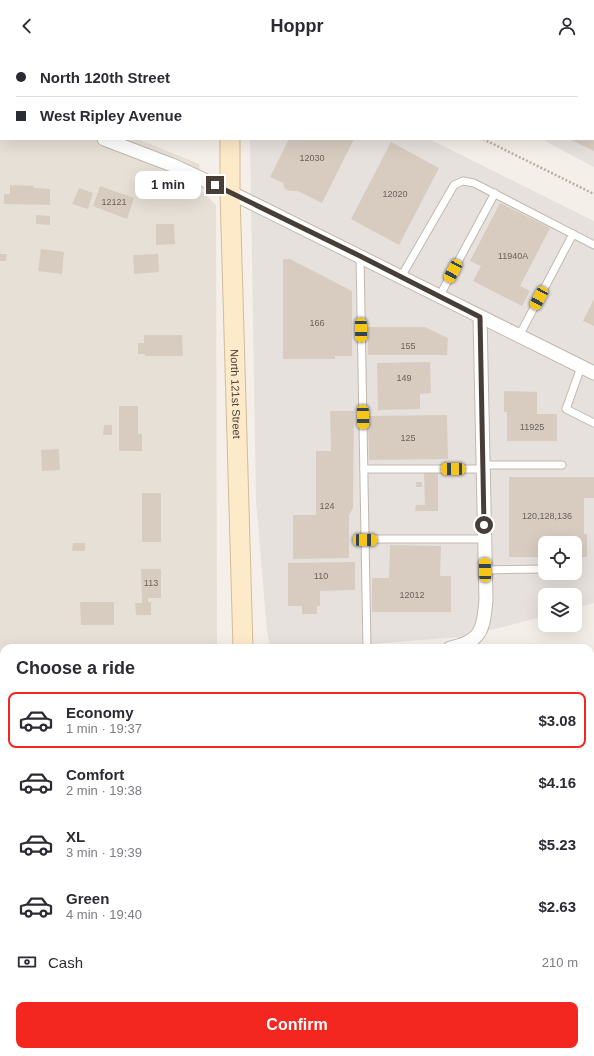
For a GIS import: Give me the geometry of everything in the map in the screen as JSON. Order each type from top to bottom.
[{"type":"street","points":[[107,140],[172,165],[230,192],[594,373]]},
{"type":"street","name":"North 121st Street","points":[[230,140],[230,192],[243,644]]},
{"type":"street","points":[[465,644],[477,636],[482,627],[486,600],[480,317]]},
{"type":"lane","points":[[401,277],[454,184],[463,181],[474,183],[495,193],[594,245]]},
{"type":"lane","points":[[439,297],[495,193]]},
{"type":"lane","points":[[519,336],[573,234]]},
{"type":"lane","points":[[360,256],[366,644]]},
{"type":"lane","points":[[581,367],[566,409],[594,423]]},
{"type":"lane","points":[[364,469],[562,465]]},
{"type":"lane","points":[[365,540],[484,539]]},
{"type":"lane","points":[[485,570],[538,569]]},
{"type":"path","points":[[485,140],[594,194]]},
{"type":"shaded area","points":[[0,140],[140,140],[199,164],[202,191],[216,205],[217,644],[0,644]]},
{"type":"shaded area","points":[[250,140],[431,140],[594,221],[594,603],[582,606],[582,588],[538,588],[538,618],[458,637],[372,644],[270,644],[267,631],[256,500]]},
{"type":"shaded area","points":[[543,140],[594,140],[594,167]]},
{"type":"building","points":[[288,140],[354,140],[322,203],[298,191],[290,191],[285,189],[283,183],[270,177]]},
{"type":"building","points":[[571,140],[594,140],[594,151]]},
{"type":"building","points":[[391,142],[439,168],[399,245],[351,219]]},
{"type":"building","points":[[10,185],[34,186],[34,188],[50,189],[50,205],[4,204],[4,194],[10,194]]},
{"type":"building","points":[[100,186],[134,198],[127,219],[93,206]]},
{"type":"building","points":[[79,188],[93,193],[88,209],[72,204]]},
{"type":"building","points":[[500,203],[550,228],[520,286],[530,291],[522,306],[473,281],[481,266],[470,261]]},
{"type":"building","points":[[36,215],[50,216],[50,225],[36,224]]},
{"type":"building","points":[[156,224],[174,224],[175,244],[156,245]]},
{"type":"building","points":[[41,249],[64,252],[62,274],[38,271]]},
{"type":"building","points":[[0,254],[7,254],[6,261],[0,261]]},
{"type":"building","points":[[158,254],[159,272],[134,274],[133,255]]},
{"type":"building","points":[[283,259],[290,259],[352,291],[352,356],[335,356],[335,359],[283,359]]},
{"type":"building","points":[[594,299],[594,326],[583,321]]},
{"type":"building","points":[[368,327],[425,327],[448,338],[447,355],[368,355]]},
{"type":"building","points":[[144,335],[182,335],[183,356],[145,356],[145,354],[138,354],[138,343],[144,343]]},
{"type":"building","points":[[430,362],[431,393],[420,394],[420,409],[378,410],[377,363]]},
{"type":"building","points":[[504,391],[537,392],[537,414],[557,414],[557,441],[507,441],[507,412],[504,412]]},
{"type":"building","points":[[119,406],[138,406],[138,434],[142,434],[142,451],[119,451]]},
{"type":"building","points":[[330,411],[354,411],[353,508],[349,515],[349,558],[293,559],[293,515],[316,515],[316,451],[331,451]]},
{"type":"building","points":[[447,415],[448,459],[369,460],[368,416]]},
{"type":"building","points":[[104,425],[112,425],[112,435],[103,435]]},
{"type":"building","points":[[59,449],[60,470],[42,471],[41,450]]},
{"type":"building","points":[[424,473],[438,473],[438,511],[415,511],[416,505],[425,505]]},
{"type":"building","points":[[509,477],[594,477],[594,498],[584,498],[584,534],[587,534],[587,557],[582,557],[582,536],[538,536],[538,557],[509,557]]},
{"type":"building","points":[[416,482],[422,482],[422,487],[416,487]]},
{"type":"building","points":[[142,493],[161,493],[161,542],[142,542]]},
{"type":"building","points":[[73,543],[85,543],[85,551],[72,551]]},
{"type":"building","points":[[390,545],[441,546],[440,576],[451,576],[451,612],[372,612],[372,578],[389,578]]},
{"type":"building","points":[[355,562],[355,590],[320,591],[320,606],[317,606],[317,614],[302,614],[302,606],[288,606],[288,563]]},
{"type":"building","points":[[141,569],[161,569],[161,598],[148,598],[148,602],[151,602],[151,615],[136,615],[135,603],[142,603]]},
{"type":"building","points":[[80,602],[114,602],[114,625],[81,625]]},
{"type":"route","points":[[215,185],[480,317],[484,525]]}]
